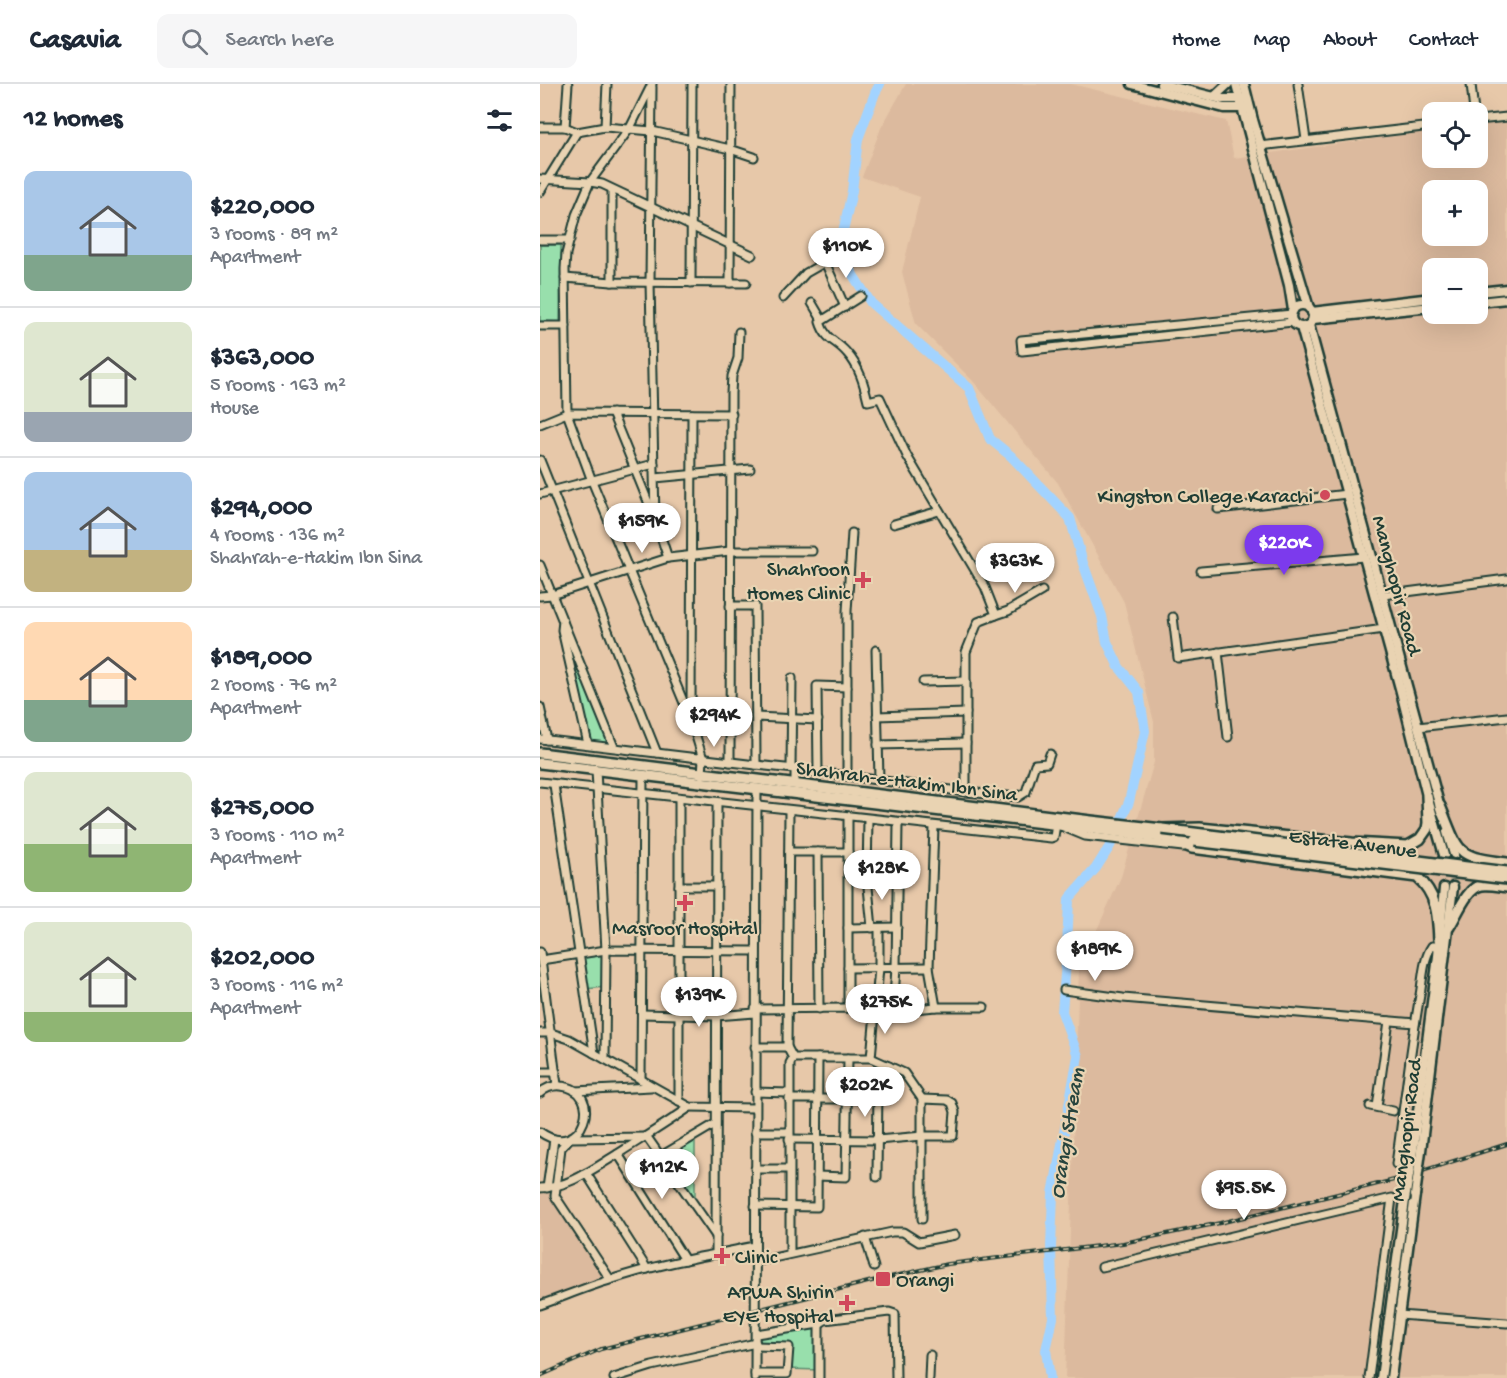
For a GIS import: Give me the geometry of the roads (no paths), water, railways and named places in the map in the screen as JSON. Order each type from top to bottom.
[{"type":"highway","name":"Shahrah-e-Hakim Ibn Sina","points":[[540,753],[702,775],[795,784],[1091,825]]},
{"type":"highway","name":"Shahrah-e-Hakim Ibn Sina","points":[[540,763],[1056,824],[1091,825]]},
{"type":"highway","points":[[1161,833],[1200,828],[1352,843],[1408,846],[1414,844],[1424,834],[1428,823],[1427,796]]},
{"type":"highway","points":[[1440,807],[1460,851],[1474,858],[1507,864]]},
{"type":"highway","points":[[1091,825],[1507,872]]},
{"type":"highway","points":[[1161,833],[1193,844],[1417,877],[1430,892],[1438,912],[1439,943]]},
{"type":"highway","points":[[1352,843],[1409,855],[1412,861],[1411,868],[1405,873],[1398,874]]},
{"type":"highway","name":"Estate Avenue","points":[[1193,844],[1507,879]]},
{"type":"highway","points":[[1507,864],[1493,866],[1488,876],[1493,883],[1507,886]]},
{"type":"highway","points":[[1449,927],[1469,892],[1481,885],[1507,886]]},
{"type":"main road","points":[[1131,84],[1224,108],[1244,103]]},
{"type":"main road","points":[[1161,84],[1244,103]]},
{"type":"main road","points":[[1214,97],[1228,84]]},
{"type":"main road","name":"Manghopir Road","points":[[1236,84],[1260,146],[1302,287],[1303,317]]},
{"type":"main road","name":"Manghopir Road","points":[[1244,84],[1244,103],[1290,289],[1303,317],[1383,595],[1440,807],[1449,854],[1427,796]]},
{"type":"main road","points":[[1290,289],[1297,292],[1302,287]]},
{"type":"main road","points":[[1488,297],[1507,289]]},
{"type":"main road","points":[[1488,295],[1507,298]]},
{"type":"main road","points":[[1303,317],[1422,299]]},
{"type":"main road","points":[[1303,317],[1422,308]]},
{"type":"main road","points":[[1303,317],[1427,796]]},
{"type":"main road","name":"Manghopir Road","points":[[1381,1378],[1406,1200],[1417,1150],[1449,927],[1449,888],[1439,943],[1417,1150],[1415,1195],[1391,1378]]},
{"type":"street","points":[[565,127],[568,84]]},
{"type":"street","points":[[605,127],[607,84]]},
{"type":"street","points":[[652,84],[630,129],[590,182],[576,215],[566,254],[567,413],[592,481],[691,720],[703,759],[702,775]]},
{"type":"street","points":[[652,84],[650,282],[655,519]]},
{"type":"street","points":[[690,283],[692,84]]},
{"type":"street","points":[[730,283],[731,84]]},
{"type":"street","points":[[1298,84],[1306,140]]},
{"type":"street","points":[[1471,84],[1473,102]]},
{"type":"street","points":[[1488,119],[1507,117]]},
{"type":"street","points":[[540,127],[565,127],[577,132],[605,127],[652,131],[730,149],[754,157]]},
{"type":"street","points":[[1260,146],[1422,127]]},
{"type":"street","points":[[540,192],[544,179],[577,132]]},
{"type":"street","points":[[544,179],[602,184],[752,255]]},
{"type":"street","points":[[612,190],[612,282]]},
{"type":"street","points":[[540,240],[570,240]]},
{"type":"street","points":[[783,298],[806,273],[842,253]]},
{"type":"street","points":[[825,262],[845,306]]},
{"type":"street","points":[[565,278],[612,282],[746,283]]},
{"type":"street","points":[[861,296],[822,320],[820,324],[826,337],[852,359],[862,380],[868,401],[880,398],[907,456],[985,587],[996,615]]},
{"type":"street","points":[[812,303],[822,320]]},
{"type":"street","points":[[1303,317],[1099,343],[1022,351],[1021,340],[1303,317]]},
{"type":"street","points":[[540,326],[566,326]]},
{"type":"street","points":[[730,762],[731,386],[738,358],[739,332]]},
{"type":"street","points":[[1098,334],[1099,343]]},
{"type":"street","points":[[612,412],[655,519],[668,558]]},
{"type":"street","points":[[540,424],[567,413],[732,414]]},
{"type":"street","points":[[691,720],[690,475],[692,414]]},
{"type":"street","points":[[540,460],[657,753]]},
{"type":"street","points":[[540,494],[654,464]]},
{"type":"street","points":[[654,478],[750,469]]},
{"type":"street","points":[[1218,509],[1347,494]]},
{"type":"street","points":[[894,524],[939,511]]},
{"type":"street","points":[[848,776],[846,611],[852,533]]},
{"type":"street","points":[[540,596],[552,596],[668,558],[730,550],[812,551]]},
{"type":"street","points":[[1201,571],[1364,556]]},
{"type":"street","points":[[540,565],[614,747]]},
{"type":"street","points":[[1383,595],[1507,579]]},
{"type":"street","points":[[966,792],[966,652],[978,622],[1016,607],[1042,591]]},
{"type":"street","points":[[730,606],[755,606],[756,765]]},
{"type":"street","points":[[1173,617],[1178,658],[1384,629]]},
{"type":"street","points":[[563,620],[562,630],[588,744]]},
{"type":"street","points":[[876,650],[879,780]]},
{"type":"street","points":[[1218,652],[1228,737]]},
{"type":"street","points":[[792,678],[791,719],[795,784]]},
{"type":"street","points":[[923,682],[966,681]]},
{"type":"street","points":[[818,772],[818,687],[847,687]]},
{"type":"street","points":[[540,707],[544,739],[793,768],[966,792],[1022,796],[1031,781],[1035,764],[1047,763],[1050,754]]},
{"type":"street","points":[[877,716],[966,713]]},
{"type":"street","points":[[756,717],[818,720]]},
{"type":"street","points":[[1418,727],[1507,717]]},
{"type":"street","points":[[878,745],[966,743]]},
{"type":"street","points":[[596,770],[606,950],[605,1059]]},
{"type":"street","points":[[641,1080],[643,776]]},
{"type":"street","points":[[540,783],[1051,838],[1054,837],[1056,824],[1085,836],[1193,844]]},
{"type":"street","points":[[554,785],[594,1053]]},
{"type":"street","points":[[614,1378],[651,1366],[756,1345],[789,1347],[787,1376],[755,1376],[756,1345],[756,1334],[754,1092],[757,788]]},
{"type":"street","points":[[679,798],[679,1101]]},
{"type":"street","points":[[716,1254],[717,803]]},
{"type":"street","points":[[789,811],[787,1047],[794,1058]]},
{"type":"street","points":[[848,817],[848,1008]]},
{"type":"street","points":[[868,819],[867,877],[876,928],[879,968],[871,1058]]},
{"type":"street","points":[[893,1011],[896,968],[898,823]]},
{"type":"street","points":[[934,826],[929,967],[936,1007]]},
{"type":"street","points":[[789,852],[848,852]]},
{"type":"street","points":[[818,852],[819,1009]]},
{"type":"street","points":[[679,886],[717,885]]},
{"type":"street","points":[[848,928],[897,927]]},
{"type":"street","points":[[1396,1164],[1424,968],[1430,949],[1439,943]]},
{"type":"street","points":[[541,960],[606,950],[755,951]]},
{"type":"street","points":[[540,952],[557,1086]]},
{"type":"street","points":[[848,968],[929,967]]},
{"type":"street","points":[[1064,990],[1123,998],[1415,1023]]},
{"type":"street","points":[[642,1014],[716,1016],[788,1009],[848,1008],[893,1011],[936,1007],[984,1007]]},
{"type":"street","points":[[1389,1021],[1374,1107],[1393,1111]]},
{"type":"street","points":[[540,1033],[551,1033],[569,1039],[690,1107],[754,1108]]},
{"type":"street","points":[[755,1047],[787,1047]]},
{"type":"street","points":[[794,1058],[871,1058],[904,1073],[922,1099],[922,1219]]},
{"type":"street","points":[[790,1253],[789,1096],[790,1063],[794,1058]]},
{"type":"street","points":[[755,1206],[817,1207],[818,1058]]},
{"type":"street","points":[[818,1176],[846,1177],[848,1058]]},
{"type":"street","points":[[877,1177],[878,1087],[889,1087],[889,1066]]},
{"type":"street","points":[[540,1072],[556,1072]]},
{"type":"street","points":[[540,1093],[551,1086],[567,1086],[583,1100],[586,1109],[586,1118],[578,1132],[561,1148],[547,1188]]},
{"type":"street","points":[[575,1091],[652,1087]]},
{"type":"street","points":[[754,1092],[818,1099],[878,1099]]},
{"type":"street","points":[[754,1132],[818,1140],[953,1136],[955,1112],[950,1101],[922,1099]]},
{"type":"street","points":[[547,1188],[586,1173],[647,1137],[690,1107]]},
{"type":"street","points":[[661,1156],[715,1124]]},
{"type":"street","points":[[540,1133],[554,1139],[647,1137]]},
{"type":"street","points":[[647,1137],[716,1236]]},
{"type":"street","points":[[547,1188],[554,1139]]},
{"type":"street","points":[[618,1154],[685,1260]]},
{"type":"street","points":[[755,1169],[789,1169]]},
{"type":"street","points":[[586,1173],[647,1269]]},
{"type":"street","points":[[547,1188],[555,1196],[610,1279]]},
{"type":"street","points":[[1102,1267],[1392,1198],[1368,1378]]},
{"type":"street","points":[[755,1262],[898,1231],[919,1242],[955,1234]]},
{"type":"street","points":[[866,1237],[874,1267]]},
{"type":"street","points":[[540,1305],[610,1279],[685,1260],[755,1246]]},
{"type":"street","points":[[756,1334],[819,1324],[825,1320],[889,1312],[895,1314],[896,1378]]},
{"type":"street","points":[[1399,1316],[1507,1323]]},
{"type":"street","points":[[819,1324],[819,1378],[825,1378]]},
{"type":"street","points":[[929,1378],[930,1355]]},
{"type":"waterway","name":"Orangi Stream","points":[[880,84],[858,139],[852,191],[841,241],[853,275],[871,303],[969,388],[990,439],[1011,456],[1070,518],[1102,616],[1107,642],[1119,667],[1139,692],[1145,731],[1129,802],[1110,846],[1096,868],[1069,899],[1062,1012],[1078,1056],[1053,1194],[1051,1246],[1053,1318],[1046,1350],[1050,1378]]},
{"type":"tunnel","points":[[1453,887],[1454,854]]},
{"type":"railway","points":[[540,1376],[601,1349],[872,1281],[948,1264],[1123,1243],[1220,1223],[1394,1180],[1507,1144]]},
{"type":"place","name":"Kingston College Karachi","points":[[1325,495]]},
{"type":"place","name":"Shahroon Homes Clinic","points":[[863,580]]},
{"type":"place","name":"Masroor Hospital","points":[[685,903]]},
{"type":"place","name":"Clinic","points":[[722,1256]]},
{"type":"place","name":"Orangi","points":[[883,1279]]},
{"type":"place","name":"APWA Shirin EYE Hospital","points":[[847,1303]]}]
